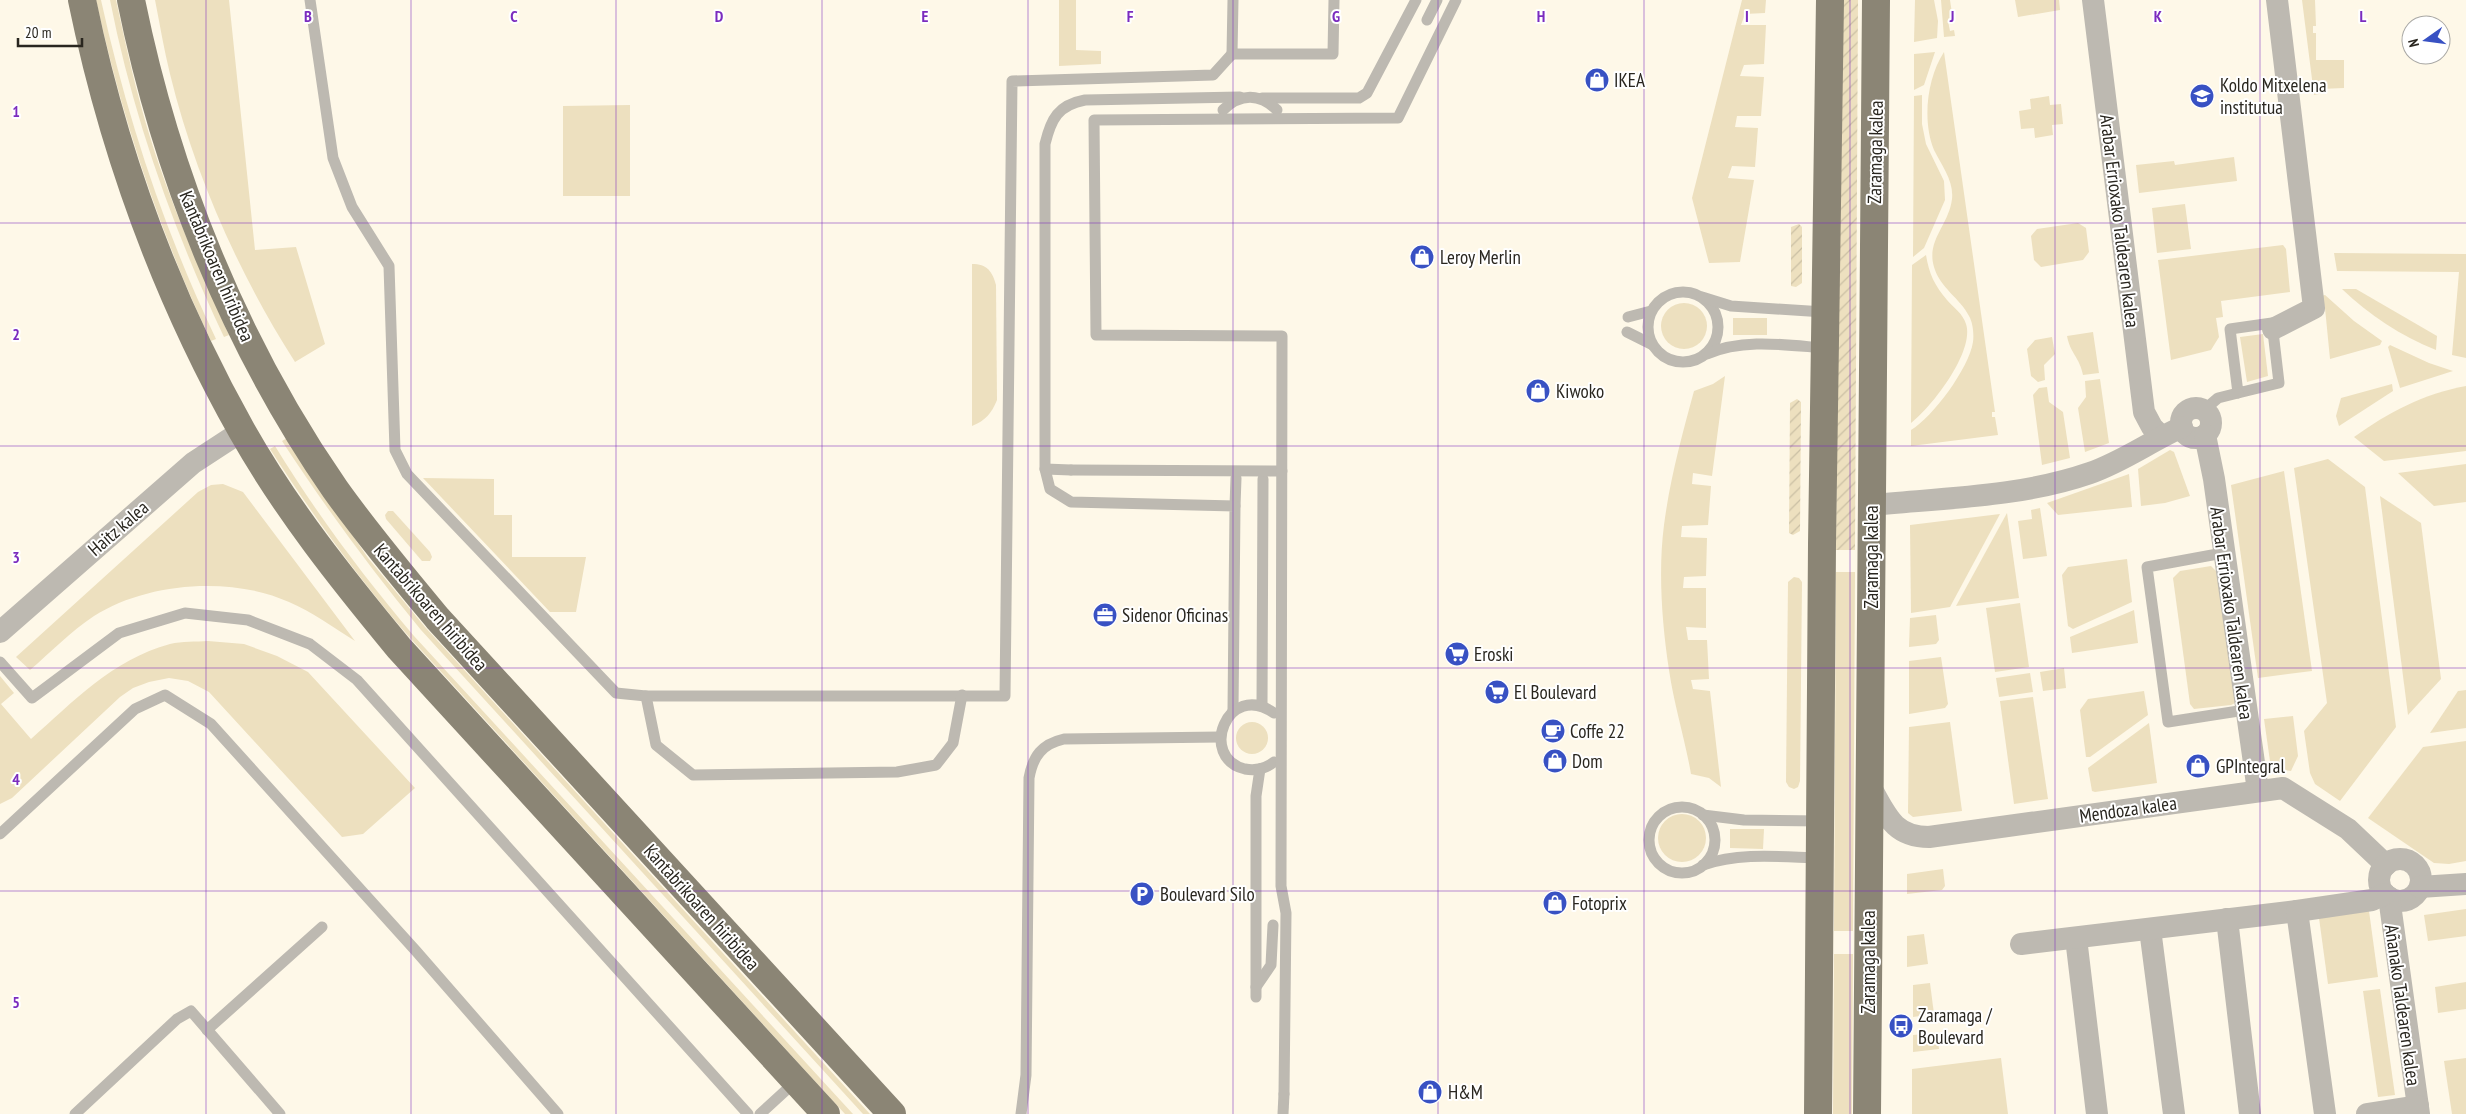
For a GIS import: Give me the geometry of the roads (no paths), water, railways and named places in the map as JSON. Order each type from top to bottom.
[{"type":"main road","points":[[82,0],[109,116],[136,203],[178,304],[242,431],[297,517],[343,580],[399,648],[823,1113]]},
{"type":"main road","name":"Kantabrikoaren hiribidea","points":[[131,0],[140,48],[160,119],[186,199],[215,270],[257,359],[334,488],[378,547],[438,619],[892,1114]]},
{"type":"main road","points":[[1818,1114],[1824,312],[1830,0]]},
{"type":"main road","name":"Zaramaga kalea","points":[[1867,1114],[1876,0]]},
{"type":"street","points":[[1816,0],[1826,166]]},
{"type":"street","name":"Arabar Errioxako Taldearen kalea","points":[[2093,0],[2144,412],[2152,427],[2161,436]]},
{"type":"street","points":[[2273,329],[2314,308],[2277,0]]},
{"type":"street","points":[[2198,408],[2204,410],[2211,422],[2205,435],[2191,437],[2182,426],[2185,413],[2198,408]]},
{"type":"street","points":[[1871,505],[2023,489],[2058,481],[2108,466],[2182,426]]},
{"type":"street","name":"Haitz kalea","points":[[0,632],[193,463],[242,431]]},
{"type":"street","name":"Arabar Errioxako Taldearen kalea","points":[[2205,435],[2214,479],[2245,710],[2258,791]]},
{"type":"street","name":"Mendoza kalea","points":[[1870,786],[1892,824],[1915,837],[1929,837],[2283,788],[2348,829],[2386,865]]},
{"type":"street","points":[[2398,859],[2411,862],[2420,873],[2420,887],[2412,896],[2406,899],[2394,900],[2387,895],[2380,879],[2386,865],[2398,859]]},
{"type":"street","points":[[2420,887],[2466,884]]},
{"type":"street","points":[[2021,944],[2296,911],[2372,900],[2387,895]]},
{"type":"street","name":"Añanako Taldearen kalea","points":[[2387,895],[2418,1110]]},
{"type":"street","points":[[2296,911],[2325,1114]]},
{"type":"street","points":[[2227,919],[2250,1114]]},
{"type":"street","points":[[2150,929],[2174,1114]]},
{"type":"street","points":[[2076,938],[2097,1114]]},
{"type":"street","points":[[2367,1114],[2418,1110]]},
{"type":"lane","points":[[310,0],[333,158],[352,207],[389,266],[395,450],[406,474],[616,694],[646,696],[1006,696],[1012,81],[1213,75],[1232,54],[1233,0]]},
{"type":"lane","points":[[1232,54],[1333,54],[1334,0]]},
{"type":"lane","points":[[1235,506],[1071,502],[1050,489],[1045,469],[1045,144],[1050,124],[1058,113],[1072,103],[1085,100],[1251,96],[1262,98],[1359,98],[1367,93],[1416,0]]},
{"type":"lane","points":[[1427,20],[1437,0]]},
{"type":"lane","points":[[1284,1114],[1286,913],[1281,886],[1282,336],[1096,336],[1094,120],[1398,118],[1456,0]]},
{"type":"lane","points":[[1223,110],[1240,97]]},
{"type":"lane","points":[[1262,98],[1277,110]]},
{"type":"lane","points":[[1651,344],[1648,321],[1651,311],[1664,297],[1673,293],[1683,292],[1731,306],[1824,312]]},
{"type":"lane","points":[[1701,297],[1710,304],[1716,314],[1718,326],[1714,342],[1704,356]]},
{"type":"lane","points":[[1628,317],[1651,311]]},
{"type":"lane","points":[[2204,410],[2218,398],[2238,393],[2278,383],[2272,323],[2230,329],[2238,393]]},
{"type":"lane","points":[[1627,332],[1651,344],[1665,358],[1674,362],[1694,360],[1733,345],[1771,344],[1824,348]]},
{"type":"lane","points":[[1045,469],[1282,472]]},
{"type":"lane","points":[[1233,711],[1236,478]]},
{"type":"lane","points":[[1262,706],[1263,479]]},
{"type":"lane","points":[[2224,553],[2147,568],[2168,722],[2245,710]]},
{"type":"lane","points":[[0,662],[32,698],[120,633],[185,613],[248,620],[310,644],[357,680],[748,1114]]},
{"type":"lane","points":[[0,834],[134,709],[165,695],[211,724],[416,951],[558,1114]]},
{"type":"lane","points":[[646,696],[656,745],[693,775],[897,772],[936,765],[953,743],[962,695]]},
{"type":"lane","points":[[1274,713],[1262,706],[1252,705],[1233,711],[1227,718],[1220,737],[1224,751],[1232,763],[1241,768],[1260,769],[1274,762]]},
{"type":"lane","points":[[1021,1114],[1026,1075],[1029,778],[1033,760],[1050,742],[1064,738],[1220,737]]},
{"type":"lane","points":[[1260,769],[1256,796],[1256,992],[1271,965],[1273,925]]},
{"type":"lane","points":[[1820,858],[1750,857],[1721,859],[1689,872],[1673,872],[1656,860],[1647,847],[1650,823],[1675,808],[1690,809],[1703,815],[1744,820],[1821,821]]},
{"type":"lane","points":[[1703,815],[1712,828],[1714,844],[1709,859],[1703,865]]},
{"type":"lane","points":[[207,1030],[322,927]]},
{"type":"lane","points":[[75,1114],[177,1019],[192,1011],[280,1114]]},
{"type":"lane","points":[[760,1114],[795,1082]]},
{"type":"place","name":"IKEA","points":[[1597,80]]},
{"type":"place","name":"Koldo Mitxelena institutua","points":[[2202,96]]},
{"type":"place","name":"Leroy Merlin","points":[[1422,257]]},
{"type":"place","name":"Kiwoko","points":[[1538,391]]},
{"type":"place","name":"Sidenor Oficinas","points":[[1105,615]]},
{"type":"place","name":"Eroski","points":[[1457,654]]},
{"type":"place","name":"El Boulevard","points":[[1497,692]]},
{"type":"place","name":"Coffe 22","points":[[1553,731]]},
{"type":"place","name":"Dom","points":[[1555,761]]},
{"type":"place","name":"GPIntegral","points":[[2198,766]]},
{"type":"place","name":"Boulevard Silo","points":[[1142,894]]},
{"type":"place","name":"Fotoprix","points":[[1555,903]]},
{"type":"place","name":"Zaramaga / Boulevard","points":[[1901,1026]]},
{"type":"place","name":"H&M","points":[[1430,1092]]}]
